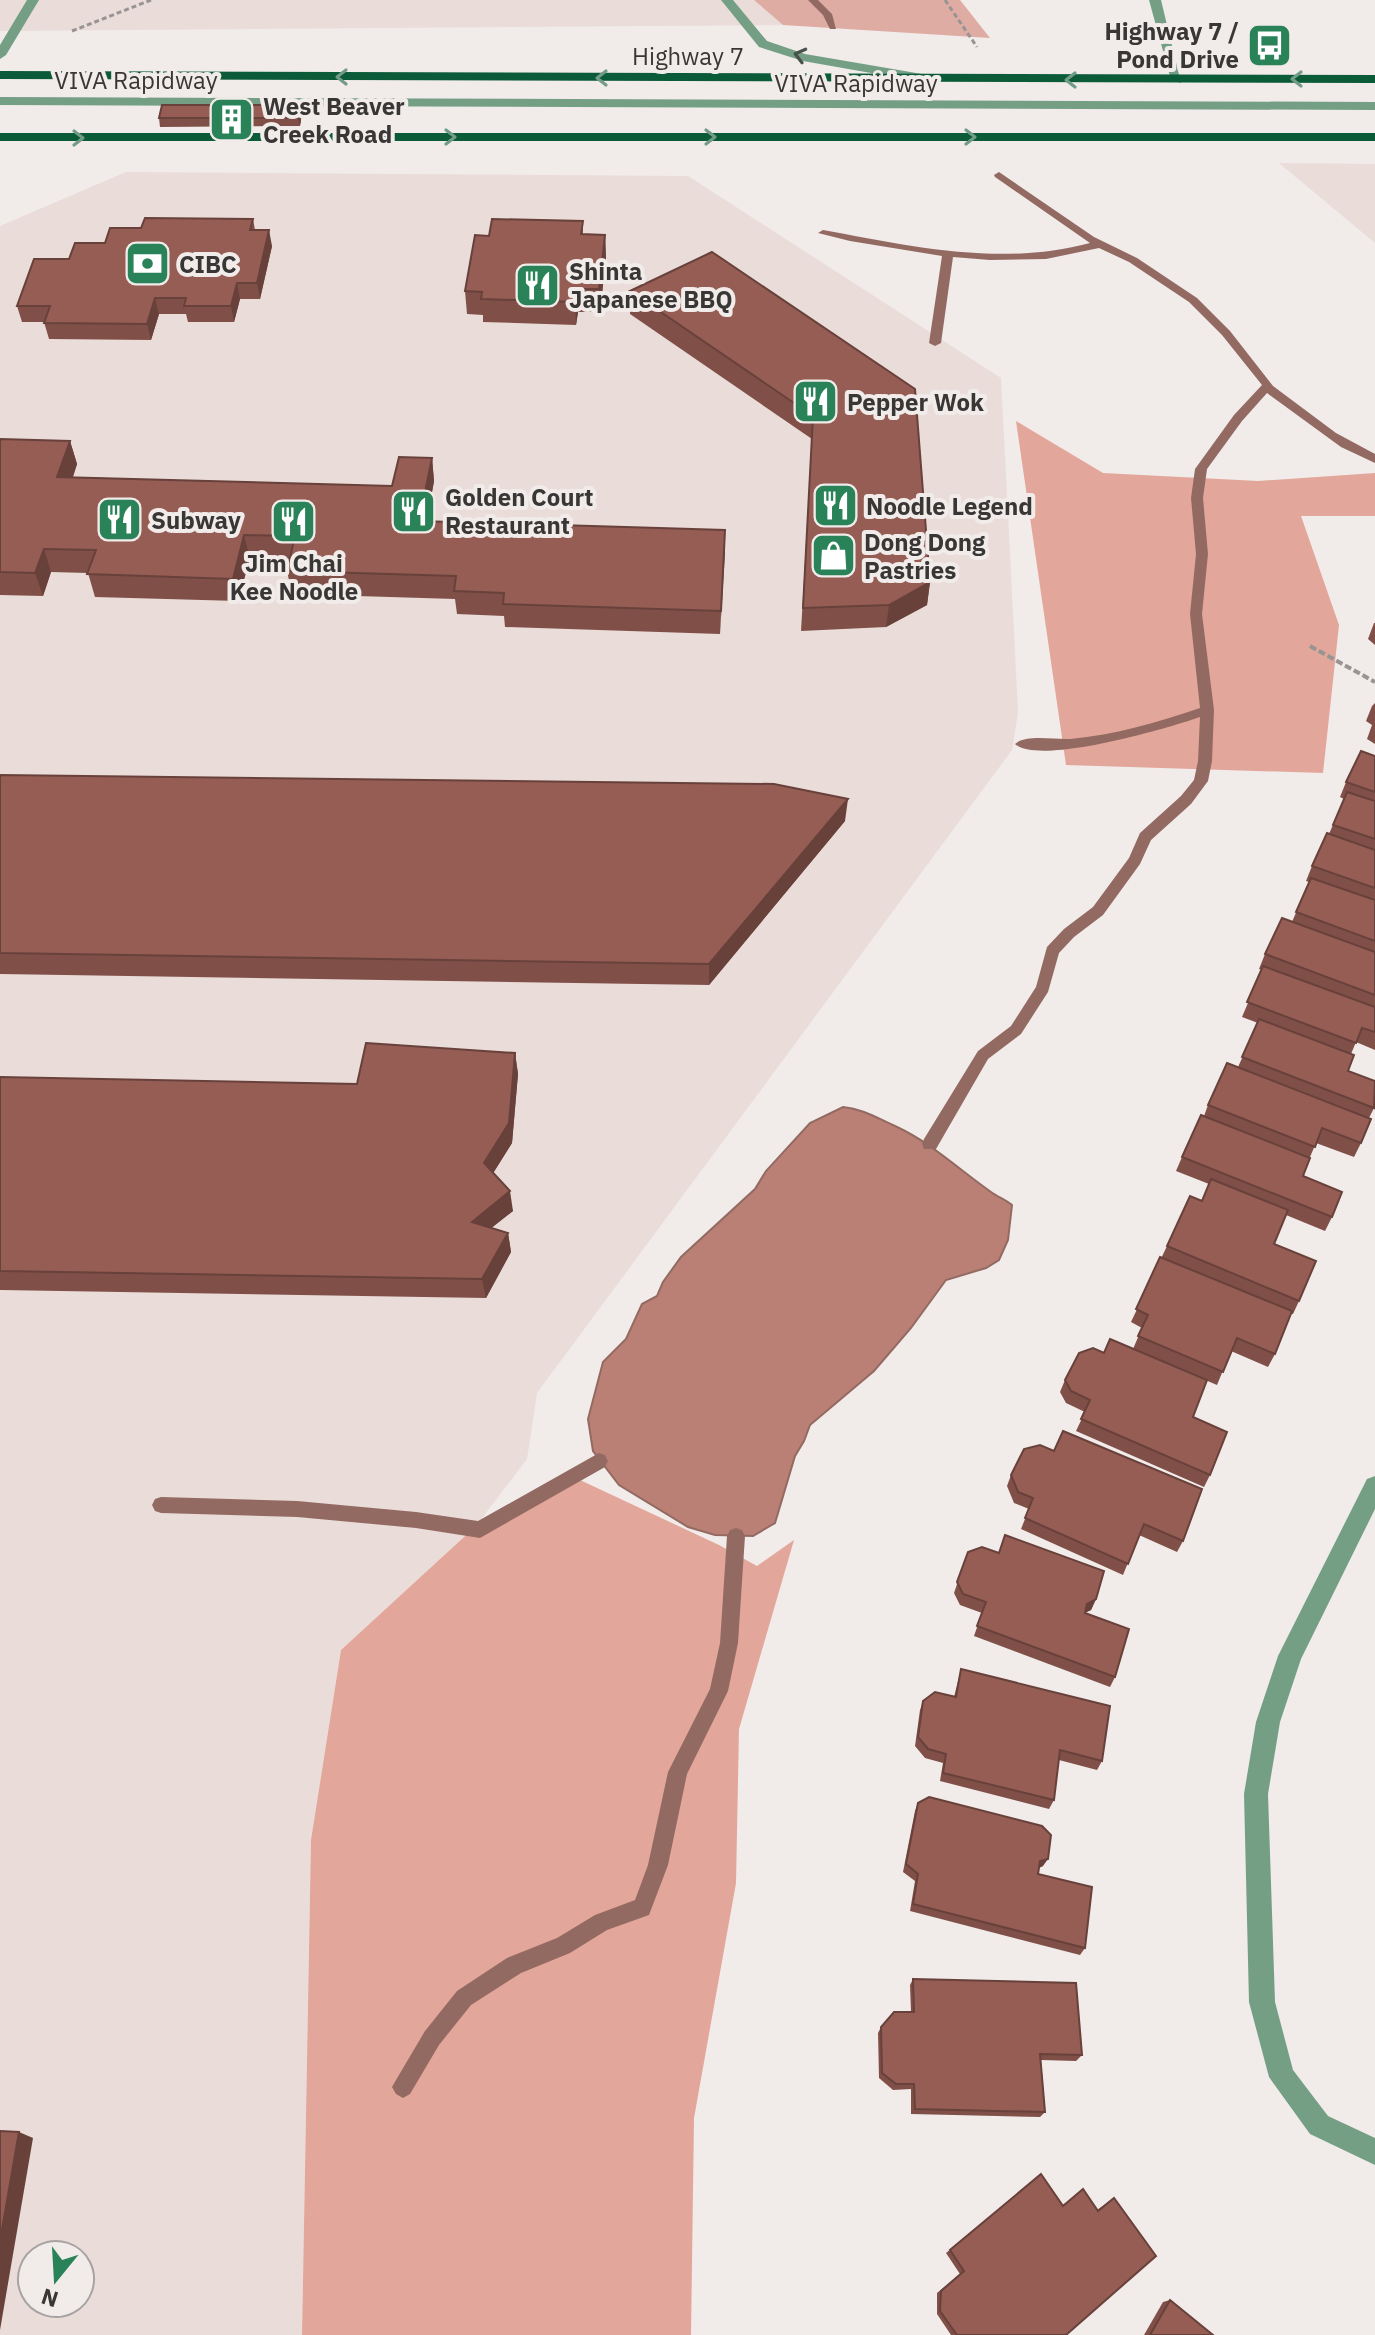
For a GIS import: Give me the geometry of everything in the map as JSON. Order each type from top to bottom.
[{"type":"main road","name":"Highway 7","points":[[0,75],[1375,79]]},
{"type":"main road","points":[[0,137],[1375,137]]},
{"type":"street","points":[[0,55],[33,0]]},
{"type":"street","points":[[1155,0],[1177,80]]},
{"type":"street","points":[[729,2],[763,44],[803,57],[932,80]]},
{"type":"street","name":"VIVA Rapidway","points":[[0,101],[1375,106]]},
{"type":"street","points":[[1375,1486],[1290,1656],[1268,1722],[1256,1794],[1262,2002],[1282,2077],[1319,2125],[1375,2152]]},
{"type":"path","points":[[72,31],[151,0]]},
{"type":"path","points":[[945,0],[978,48]]},
{"type":"path","points":[[1310,646],[1375,682]]},
{"type":"shaded area","points":[[0,0],[754,0],[783,25],[0,31]]},
{"type":"shaded area","points":[[754,0],[960,0],[990,38],[783,25]]},
{"type":"shaded area","points":[[1279,163],[1375,164],[1375,243]]},
{"type":"shaded area","points":[[126,172],[688,176],[1001,378],[1018,712],[1012,750],[537,1393],[527,1459],[476,1526],[341,1650],[311,1840],[302,2335],[0,2335],[0,226]]},
{"type":"shaded area","points":[[1016,421],[1103,473],[1258,481],[1375,473],[1375,516],[1301,516],[1339,625],[1323,773],[1066,765]]},
{"type":"shaded area","points":[[843,1107],[863,1112],[908,1133],[1012,1205],[1008,1240],[999,1260],[986,1268],[946,1280],[874,1371],[810,1425],[795,1456],[775,1523],[753,1536],[715,1535],[688,1527],[619,1485],[593,1451],[588,1419],[603,1362],[626,1339],[642,1304],[657,1296],[681,1257],[755,1189],[766,1171],[810,1123]]},
{"type":"shaded area","points":[[565,1473],[757,1566],[794,1540],[739,1729],[736,1883],[694,2118],[691,2335],[302,2335],[311,1840],[341,1650],[476,1526]]},
{"type":"building","points":[[162,105],[301,105],[298,118],[159,118]]},
{"type":"building","points":[[145,218],[253,219],[250,230],[269,230],[257,283],[237,283],[231,306],[184,306],[186,298],[155,298],[147,324],[44,323],[50,306],[17,306],[34,259],[69,259],[75,243],[105,243],[110,228],[141,228]]},
{"type":"building","name":"Shinta Japanese BBQ","points":[[492,219],[583,221],[581,234],[605,235],[599,289],[577,289],[575,302],[481,299],[482,292],[465,291],[475,235],[489,236]]},
{"type":"building","points":[[712,252],[915,389],[930,582],[889,605],[803,608],[813,416],[630,291]]},
{"type":"building","points":[[0,439],[70,441],[57,477],[392,486],[399,457],[432,458],[419,521],[725,530],[721,611],[503,604],[504,593],[454,591],[456,576],[287,571],[295,536],[244,535],[233,579],[87,574],[96,550],[44,549],[35,573],[0,572]]},
{"type":"building","points":[[1361,751],[1375,756],[1375,792],[1346,782]]},
{"type":"building","points":[[0,775],[774,784],[848,799],[709,964],[0,953]]},
{"type":"building","points":[[1347,792],[1375,801],[1375,839],[1333,825]]},
{"type":"building","points":[[1327,833],[1375,850],[1375,888],[1312,866]]},
{"type":"building","points":[[1311,878],[1375,900],[1375,941],[1296,912]]},
{"type":"building","points":[[1282,918],[1375,952],[1375,995],[1265,954]]},
{"type":"building","points":[[1263,966],[1375,1007],[1375,1032],[1362,1028],[1356,1043],[1247,1002]]},
{"type":"building","points":[[1259,1019],[1354,1055],[1348,1071],[1375,1081],[1374,1108],[1242,1057]]},
{"type":"building","points":[[366,1043],[515,1053],[509,1123],[484,1163],[510,1191],[472,1222],[508,1233],[482,1279],[0,1271],[0,1077],[357,1084]]},
{"type":"building","points":[[1227,1063],[1371,1119],[1361,1143],[1322,1128],[1315,1147],[1208,1105]]},
{"type":"building","points":[[1201,1115],[1310,1158],[1303,1176],[1342,1192],[1332,1217],[1182,1157]]},
{"type":"building","points":[[1211,1179],[1288,1210],[1274,1244],[1316,1261],[1299,1301],[1167,1246],[1190,1196],[1202,1201]]},
{"type":"building","points":[[1160,1257],[1292,1311],[1275,1354],[1237,1338],[1223,1372],[1138,1336],[1148,1315],[1136,1309]]},
{"type":"building","points":[[1110,1339],[1207,1380],[1193,1417],[1227,1432],[1210,1475],[1081,1419],[1090,1400],[1071,1391],[1065,1380],[1079,1353],[1093,1348],[1104,1353]]},
{"type":"building","points":[[1063,1431],[1202,1489],[1183,1541],[1144,1524],[1128,1564],[1025,1518],[1033,1498],[1018,1492],[1011,1475],[1024,1449],[1040,1445],[1054,1451]]},
{"type":"building","points":[[1005,1535],[1104,1571],[1096,1599],[1087,1604],[1085,1613],[1129,1629],[1115,1677],[977,1626],[986,1602],[963,1594],[957,1582],[968,1552],[982,1547],[999,1553]]},
{"type":"building","points":[[961,1669],[1110,1706],[1102,1761],[1060,1750],[1054,1800],[943,1773],[946,1754],[928,1749],[918,1737],[923,1701],[935,1692],[956,1697]]},
{"type":"building","points":[[929,1797],[1042,1826],[1051,1835],[1048,1859],[1040,1861],[1038,1874],[1092,1887],[1085,1948],[913,1904],[918,1874],[906,1864],[918,1803]]},
{"type":"building","points":[[913,1979],[1076,1983],[1082,2055],[1040,2054],[1045,2112],[915,2109],[914,2084],[896,2084],[882,2073],[881,2027],[894,2012],[914,2012]]},
{"type":"building","points":[[0,2131],[19,2132],[0,2241]]},
{"type":"building","points":[[1041,2174],[1063,2206],[1083,2189],[1098,2211],[1114,2198],[1156,2256],[1066,2335],[957,2335],[940,2311],[941,2291],[964,2271],[950,2250]]},
{"type":"building","points":[[1170,2300],[1213,2335],[1150,2335]]},
{"type":"waterway","points":[[813,0],[827,14],[833,27]]},
{"type":"waterway","points":[[999,175],[1090,239],[1133,260],[1193,300],[1226,333],[1268,385],[1266,387]]},
{"type":"waterway","points":[[823,233],[948,253]]},
{"type":"waterway","points":[[948,253],[990,257],[1053,255],[1100,244]]},
{"type":"waterway","points":[[935,343],[948,253]]},
{"type":"waterway","points":[[1207,710],[1196,614],[1202,554],[1197,498],[1201,469],[1238,418],[1266,387]]},
{"type":"waterway","points":[[1266,387],[1332,435],[1375,459]]},
{"type":"waterway","points":[[930,1144],[983,1055],[1016,1030],[1043,988],[1052,951],[1069,933],[1098,911],[1135,860],[1145,837],[1186,800],[1201,781],[1207,710]]},
{"type":"waterway","points":[[1022,744],[1046,745],[1116,737],[1207,710]]},
{"type":"waterway","points":[[161,1505],[297,1509],[416,1520],[480,1530],[599,1461]]},
{"type":"waterway","points":[[403,2087],[432,2038],[464,1998],[514,1965],[563,1946],[602,1922],[642,1908],[658,1865],[678,1772],[719,1691],[729,1643],[736,1536]]},
{"type":"place","name":"Highway 7 / Pond Drive","points":[[1270,45]]},
{"type":"place","name":"West Beaver Creek Road","points":[[232,120]]},
{"type":"place","name":"CIBC","points":[[148,264]]},
{"type":"place","name":"Shinta Japanese BBQ","points":[[538,285]]},
{"type":"place","name":"Pepper Wok","points":[[816,402]]},
{"type":"place","name":"Noodle Legend","points":[[835,506]]},
{"type":"place","name":"Golden Court Restaurant","points":[[414,511]]},
{"type":"place","name":"Subway","points":[[120,520]]},
{"type":"place","name":"Jim Chai Kee Noodle","points":[[294,521]]},
{"type":"place","name":"Dong Dong Pastries","points":[[833,556]]}]
